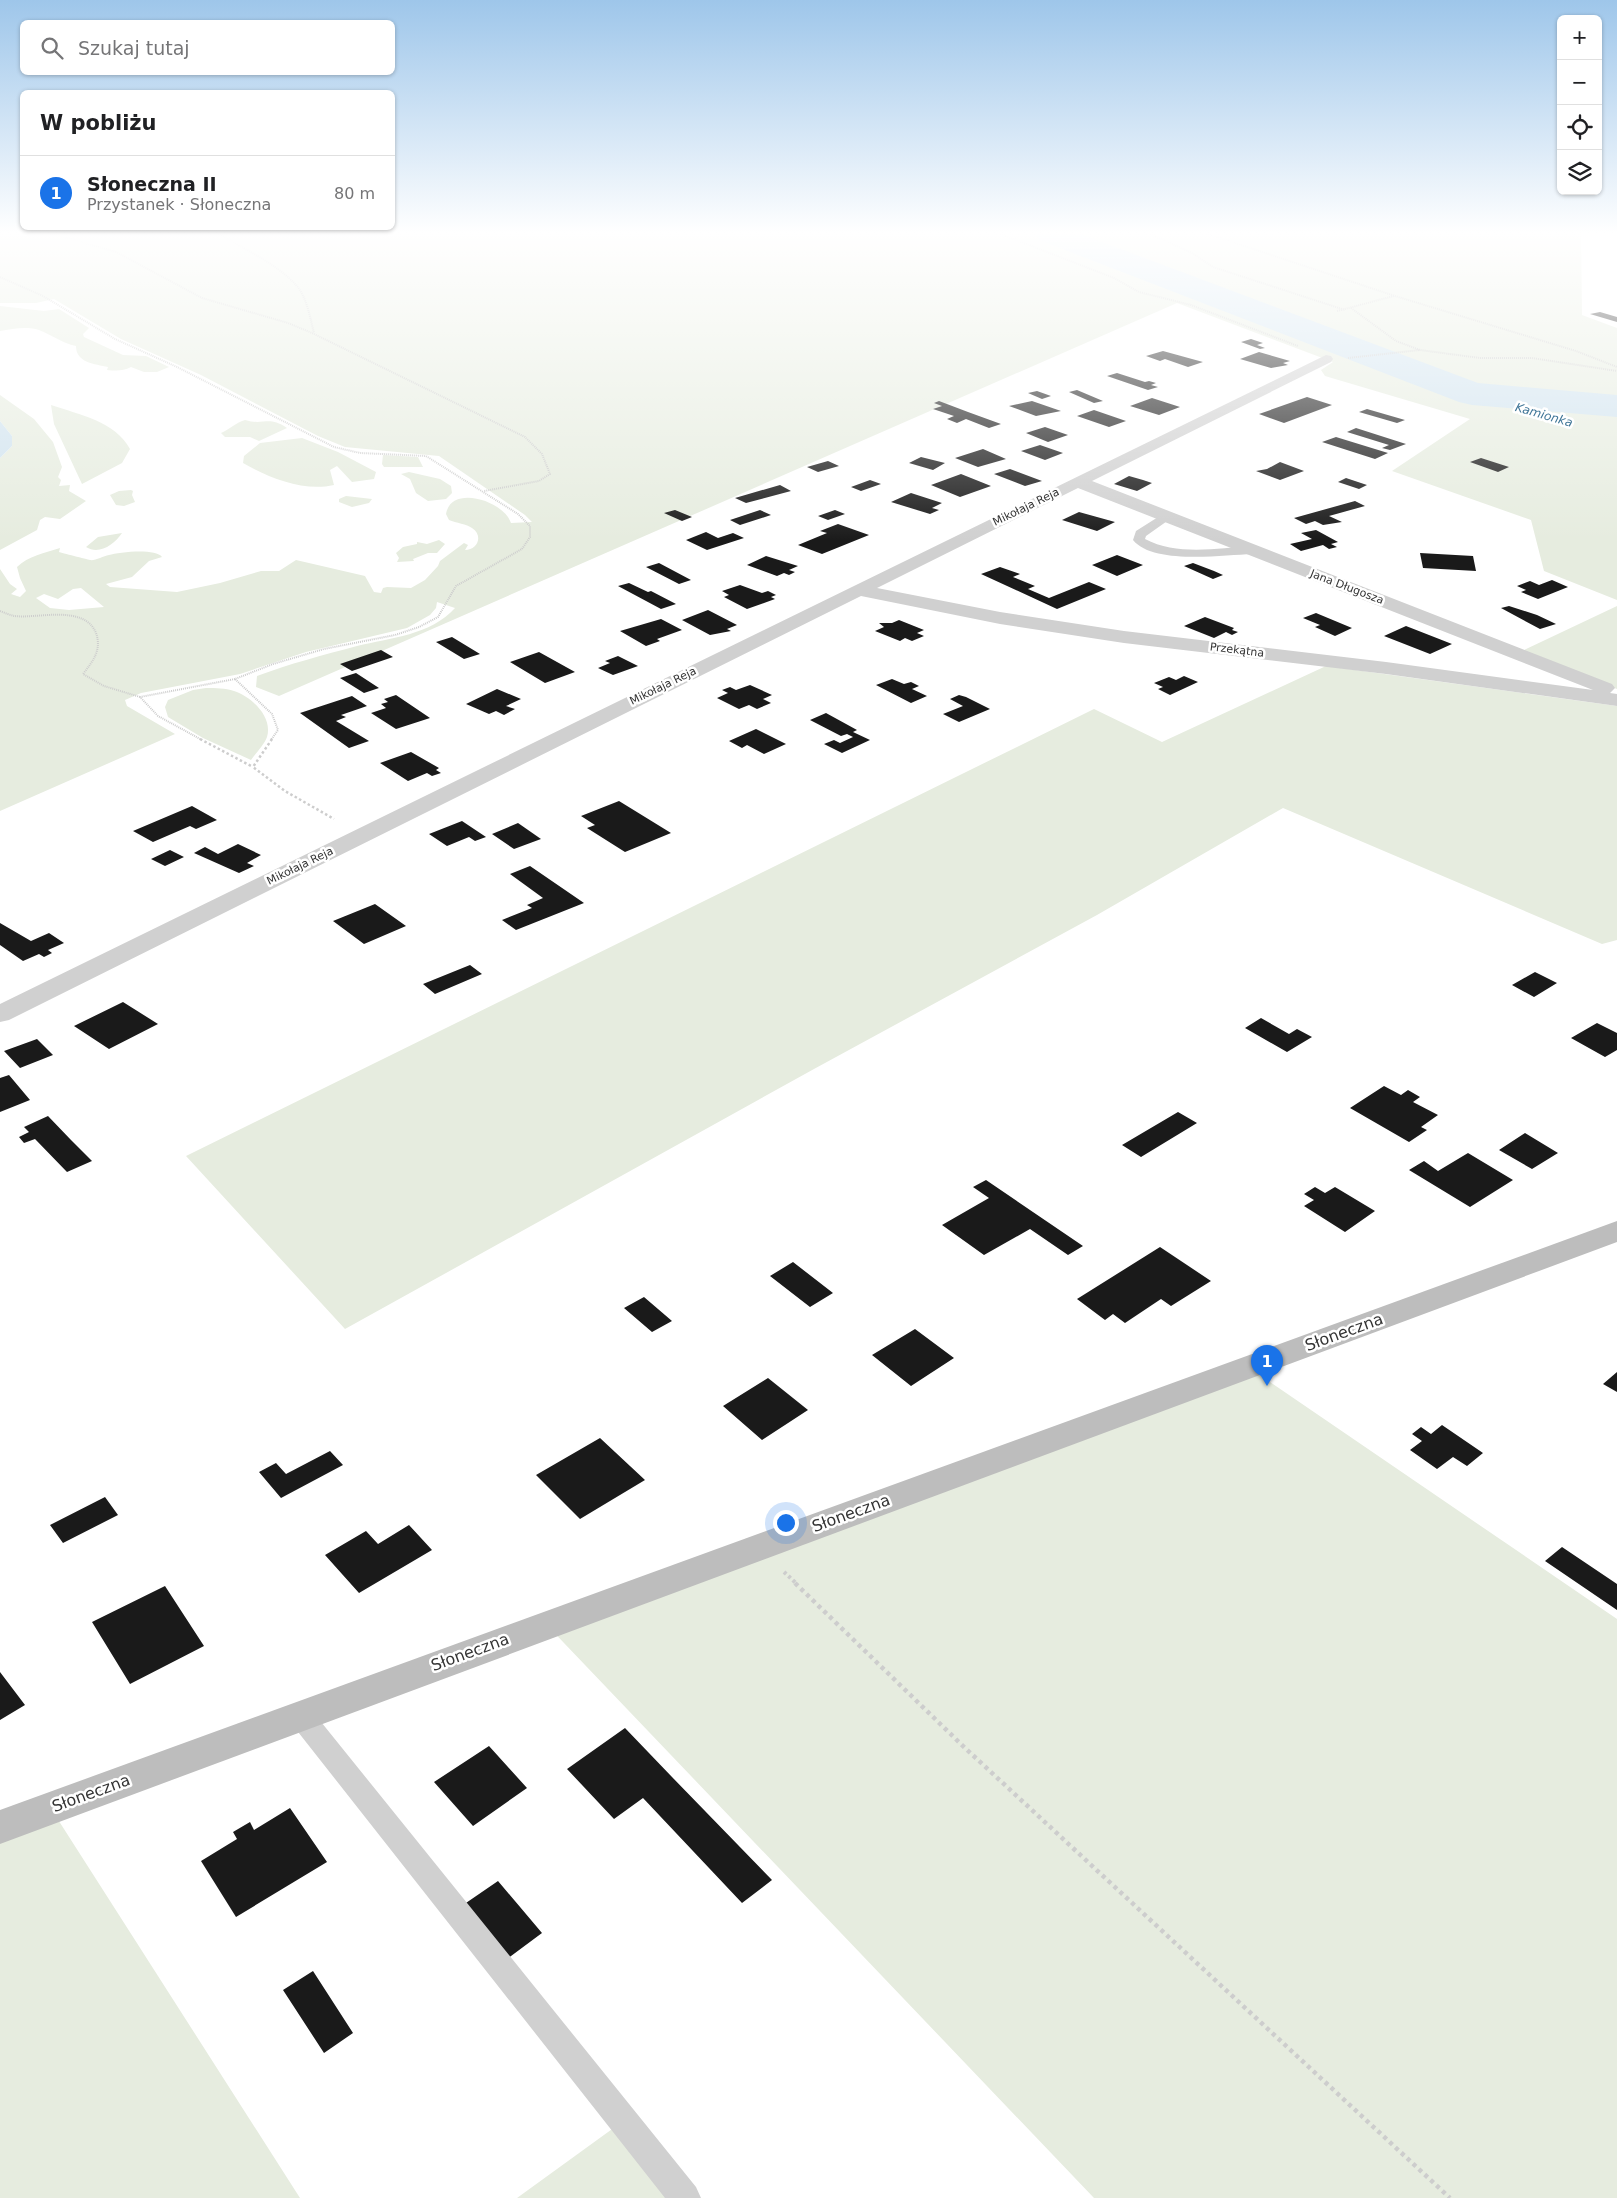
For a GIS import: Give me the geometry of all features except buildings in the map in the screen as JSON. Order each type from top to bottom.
[{"type":"street","name":"Mikołaja Reja","points":[[0,1014],[858,590],[1334,359]]},
{"type":"street","name":"Jana Długosza","points":[[1078,482],[1617,693]]},
{"type":"street","name":"Przekątna","points":[[858,590],[1000,618],[1124,637],[1376,667],[1617,700]]},
{"type":"street","name":"Słoneczna","points":[[0,1827],[1617,1231]]},
{"type":"lane","points":[[1166,516],[1140,534],[1139,540],[1159,548],[1177,551],[1252,550]]},
{"type":"lane","points":[[300,1715],[685,2198]]},
{"type":"path","points":[[0,611],[13,616],[74,616],[85,619],[94,629],[99,642],[96,657],[83,674],[104,686],[140,697],[235,679],[273,664],[324,649],[420,628],[438,617],[456,586],[522,549],[530,537],[530,526],[518,514],[426,456],[401,453],[360,453],[325,443],[177,367],[109,336]]},
{"type":"path","points":[[317,336],[525,437],[542,454],[550,474],[539,481],[483,491]]},
{"type":"path","points":[[1272,336],[1334,359],[1420,350]]},
{"type":"path","points":[[1389,336],[1396,341],[1420,350],[1480,358],[1532,358],[1617,371]]},
{"type":"path","points":[[1526,336],[1576,351],[1617,367]]},
{"type":"path","points":[[235,679],[272,714],[278,730],[253,767]]},
{"type":"path","points":[[140,697],[158,716],[253,767],[286,791],[362,835]]},
{"type":"path","points":[[759,1547],[964,1747],[1450,2198]]},
{"type":"shaded area","points":[[51,336],[84,336],[123,355],[146,356],[169,367],[157,372],[144,372],[131,367],[120,370],[107,370],[108,367],[87,362],[79,356],[76,346]]},
{"type":"shaded area","points":[[115,336],[1103,336],[279,696],[256,687],[257,676],[319,656],[422,630],[445,617],[455,608],[437,602],[436,608],[430,615],[407,628],[306,652],[240,674],[141,693],[125,700],[127,706],[175,734],[0,811],[0,569],[10,584],[17,589],[11,594],[20,597],[26,591],[17,567],[31,557],[60,548],[59,552],[90,560],[129,552],[153,552],[162,557],[149,561],[132,577],[106,584],[110,587],[177,592],[220,583],[261,571],[279,571],[296,560],[365,576],[374,592],[381,593],[383,588],[387,587],[411,588],[425,580],[438,566],[440,561],[464,543],[468,545],[465,550],[476,545],[478,535],[476,531],[467,525],[449,520],[446,514],[450,505],[457,500],[467,498],[478,499],[489,503],[499,508],[511,523],[532,522],[525,515],[439,456],[345,447],[318,436],[201,375]],"holes":[[[81,588],[104,607],[69,610],[50,608],[36,598],[44,594],[58,599],[73,589]]]},
{"type":"shaded area","points":[[1263,336],[1617,336],[1617,600],[1544,571],[1531,520],[1392,471],[1470,419],[1325,376],[1321,370],[1333,362]]},
{"type":"shaded area","points":[[0,395],[34,419],[53,442],[62,467],[58,477],[61,480],[59,486],[70,485],[69,491],[86,501],[60,519],[45,517],[40,520],[37,530],[0,550],[0,458],[12,446],[12,436],[0,421]]},
{"type":"shaded area","points":[[51,405],[96,420],[115,432],[130,449],[122,463],[82,484],[54,424]]},
{"type":"shaded area","points":[[245,420],[251,422],[270,421],[287,428],[259,441],[250,437],[225,437],[221,433]]},
{"type":"shaded area","points":[[302,438],[338,452],[376,472],[374,479],[352,482],[337,466],[330,470],[334,485],[311,487],[275,478],[243,463],[244,456],[260,443]]},
{"type":"shaded area","points":[[383,455],[418,457],[423,467],[384,467],[382,464]]},
{"type":"shaded area","points":[[409,472],[440,479],[451,486],[452,493],[446,499],[428,501],[416,493],[410,479],[401,474]]},
{"type":"shaded area","points":[[119,491],[133,491],[132,495],[135,502],[124,506],[116,505],[110,495]]},
{"type":"shaded area","points":[[346,496],[372,499],[369,503],[352,507],[339,502],[339,499]]},
{"type":"shaded area","points":[[122,533],[106,548],[96,550],[86,547],[98,537]]},
{"type":"shaded area","points":[[439,540],[445,544],[437,553],[428,553],[413,559],[414,561],[397,562],[399,558],[396,553],[403,547],[417,544],[417,542],[427,544]]},
{"type":"shaded area","points":[[1617,606],[1617,689],[1520,652]]},
{"type":"shaded area","points":[[1326,666],[1617,706],[1617,940],[1602,944],[1283,808],[1097,915],[814,1069],[345,1329],[186,1156],[1094,709],[1162,742]]},
{"type":"shaded area","points":[[206,688],[227,689],[241,694],[254,703],[264,715],[267,722],[267,737],[251,760],[203,738],[168,717],[165,707],[168,700],[193,690]]},
{"type":"shaded area","points":[[1245,1365],[1617,1619],[1617,2198],[1094,2198],[543,1621]]},
{"type":"shaded area","points":[[48,1804],[300,2198],[0,2198],[0,1821]]},
{"type":"shaded area","points":[[626,2119],[687,2198],[517,2198]]},
{"type":"water","points":[[0,421],[12,436],[12,446],[0,458]]},
{"type":"waterway","name":"Kamionka","points":[[1319,336],[1472,394],[1617,406]]},
{"type":"place","name":"Słoneczna II","points":[[1267,1386]]}]
